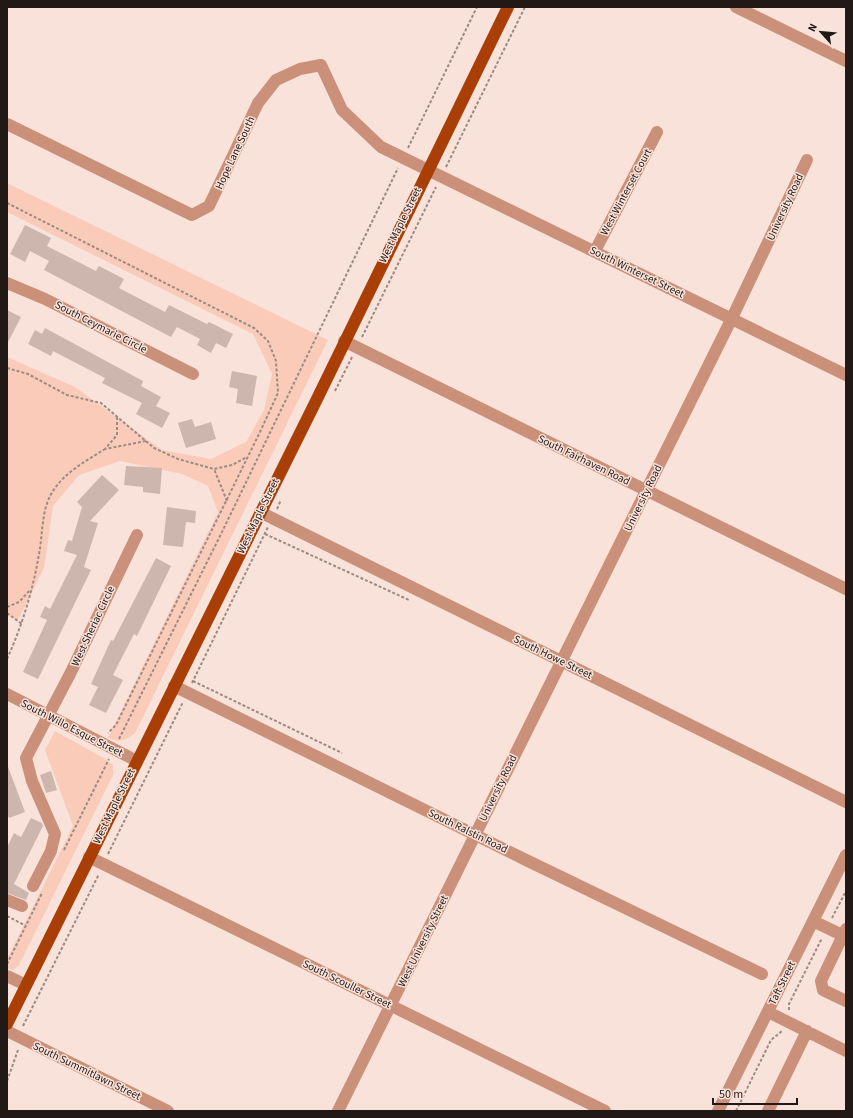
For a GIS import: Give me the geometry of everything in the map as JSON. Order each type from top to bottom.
[{"type":"main road","name":"West Maple Street","points":[[7,1024],[508,7]]},
{"type":"street","points":[[736,7],[846,61]]},
{"type":"street","name":"Hope Lane South","points":[[7,124],[192,215],[209,206],[258,103],[276,80],[300,69],[320,65],[342,110],[381,147],[427,169]]},
{"type":"street","name":"West Winterset Court","points":[[595,251],[657,132]]},
{"type":"street","name":"University Road","points":[[475,835],[732,318],[807,160]]},
{"type":"street","name":"South Winterset Street","points":[[427,169],[846,375]]},
{"type":"street","name":"South Ceymarie Circle","points":[[7,283],[45,299],[193,374]]},
{"type":"street","name":"South Fairhaven Road","points":[[344,340],[846,589]]},
{"type":"street","name":"South Howe Street","points":[[260,512],[846,802]]},
{"type":"street","name":"West Sheriac Circle","points":[[38,888],[51,851],[55,834],[32,781],[26,758],[49,716],[137,535]]},
{"type":"street","name":"South Ralstin Road","points":[[174,686],[475,835],[762,974]]},
{"type":"street","name":"South Willo Esque Street","points":[[7,694],[137,761]]},
{"type":"street","name":"West University Street","points":[[338,1111],[475,835]]},
{"type":"street","name":"Taft Street","points":[[718,1111],[846,855]]},
{"type":"street","name":"South Scouller Street","points":[[89,857],[606,1111]]},
{"type":"street","points":[[7,900],[22,906]]},
{"type":"street","points":[[813,921],[827,928],[845,934],[821,980],[823,990],[846,1001]]},
{"type":"street","points":[[7,976],[26,985]]},
{"type":"street","points":[[768,1012],[846,1051]]},
{"type":"street","name":"South Summitlawn Street","points":[[7,1031],[168,1111]]},
{"type":"street","points":[[768,1111],[807,1031]]},
{"type":"path","points":[[61,855],[224,527],[477,7]]},
{"type":"path","points":[[332,396],[525,7]]},
{"type":"path","points":[[7,203],[254,328],[268,341],[276,361],[278,393],[227,501],[116,725],[108,733]]},
{"type":"path","points":[[7,368],[28,374],[68,395],[101,403],[154,448],[178,459],[214,469],[232,465],[248,456]]},
{"type":"path","points":[[7,660],[22,624],[31,589],[39,554],[46,504],[52,492],[68,474],[105,450],[117,435],[117,417]]},
{"type":"path","points":[[105,450],[146,441]]},
{"type":"path","points":[[214,469],[227,501]]},
{"type":"path","points":[[7,1080],[18,1052],[23,1024],[282,498]]},
{"type":"path","points":[[265,534],[410,600]]},
{"type":"path","points":[[7,607],[19,602],[31,589]]},
{"type":"path","points":[[7,613],[22,624]]},
{"type":"path","points":[[193,681],[342,753]]},
{"type":"path","points":[[7,964],[26,926],[38,888]]},
{"type":"path","points":[[736,1111],[771,1040],[781,1033],[787,1021],[789,1015],[789,1004],[846,891]]},
{"type":"path","points":[[7,916],[26,926]]},
{"type":"shaded area","points":[[7,183],[328,340],[135,733],[128,738],[119,741],[108,738],[218,512],[208,486],[182,474],[120,461],[79,475],[53,506],[44,568],[18,620],[7,615],[7,357],[75,387],[162,450],[211,459],[246,442],[264,410],[272,374],[253,334],[7,212]]},
{"type":"shaded area","points":[[55,731],[107,760],[113,765],[113,775],[19,965],[13,970],[7,968],[7,959],[73,826],[45,750]]},
{"type":"building","points":[[25,225],[51,238],[47,246],[96,271],[99,266],[124,279],[119,288],[165,312],[169,305],[207,324],[209,322],[233,334],[226,348],[216,343],[211,353],[197,345],[200,339],[177,327],[171,337],[44,270],[49,261],[30,251],[25,262],[10,254]]},
{"type":"building","points":[[7,310],[21,317],[7,344]]},
{"type":"building","points":[[45,328],[143,381],[141,386],[161,397],[156,406],[170,413],[162,428],[136,414],[142,403],[102,383],[105,378],[53,351],[51,356],[28,344],[35,330],[42,334]]},
{"type":"building","points":[[232,371],[257,376],[252,406],[236,403],[238,389],[229,387]]},
{"type":"building","points":[[192,419],[195,427],[211,422],[216,439],[186,448],[178,423]]},
{"type":"building","points":[[126,466],[162,468],[160,494],[143,492],[143,487],[124,485]]},
{"type":"building","points":[[102,475],[119,490],[90,521],[98,523],[84,567],[91,570],[38,679],[23,672],[47,620],[40,617],[45,606],[50,609],[77,555],[64,551],[68,540],[72,541],[82,507],[77,502]]},
{"type":"building","points":[[167,507],[196,511],[195,523],[186,522],[183,547],[163,545]]},
{"type":"building","points":[[156,558],[171,566],[137,636],[134,634],[113,675],[123,680],[106,713],[89,705],[98,687],[91,684],[111,640],[113,641]]},
{"type":"building","points":[[7,764],[25,812],[9,818],[7,813]]},
{"type":"building","points":[[51,771],[57,790],[46,793],[40,775]]},
{"type":"building","points":[[31,818],[42,823],[43,826],[14,884],[29,893],[26,900],[7,893],[7,847],[14,833],[21,837]]}]
